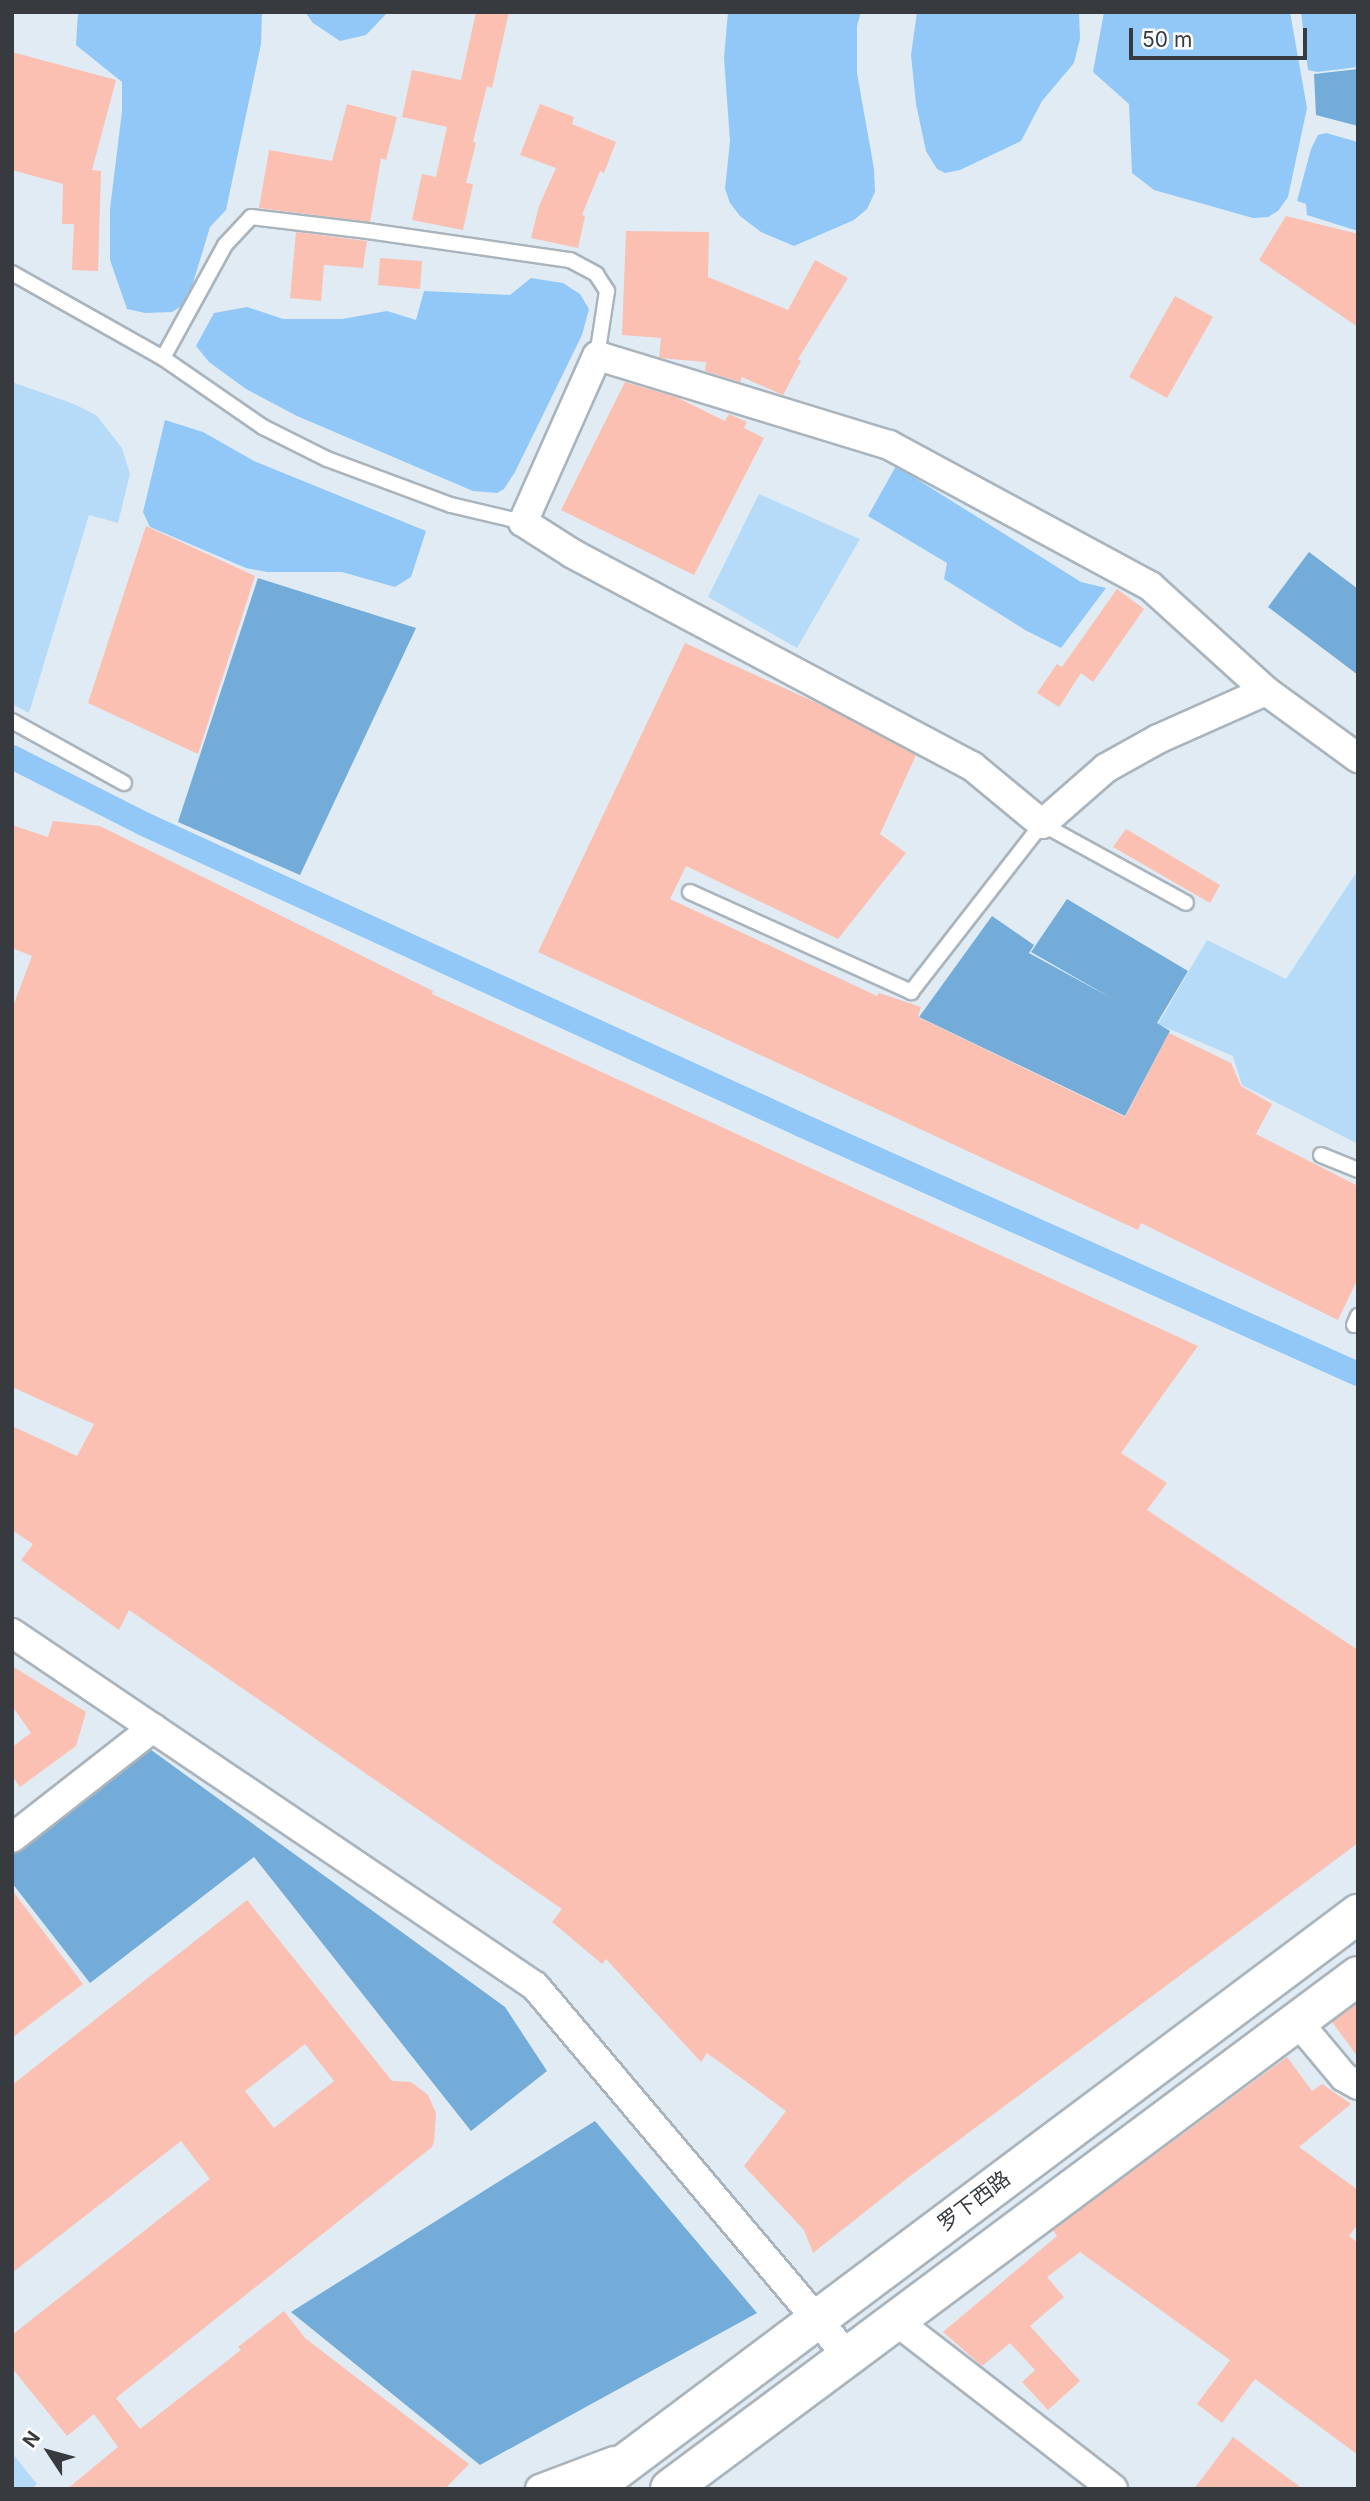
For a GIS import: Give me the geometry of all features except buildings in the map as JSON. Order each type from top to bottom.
[{"type":"main road","name":"罗下西路","points":[[591,2489],[1358,1914]]},
{"type":"main road","points":[[672,2488],[1358,1976]]},
{"type":"street","points":[[1266,691],[1158,739],[1106,768],[1042,824],[972,766],[573,554],[523,523],[597,355],[889,445],[1150,586],[1266,691],[1358,758]]},
{"type":"street","points":[[12,1633],[535,1986],[848,2357]]},
{"type":"street","points":[[12,1838],[153,1728]]},
{"type":"street","points":[[1297,2021],[1344,2077],[1358,2085]]},
{"type":"street","points":[[895,2321],[1113,2489]]},
{"type":"street","points":[[540,2489],[643,2450]]},
{"type":"lane","points":[[163,358],[225,245],[251,217],[570,260],[596,274],[607,291],[597,355]]},
{"type":"lane","points":[[12,273],[163,358],[263,427],[327,459],[450,505],[523,523]]},
{"type":"lane","points":[[12,721],[124,783]]},
{"type":"lane","points":[[690,892],[911,992],[1042,824],[1186,903]]},
{"type":"lane","points":[[1321,1155],[1358,1170]]},
{"type":"shaded area","points":[[78,12],[262,12],[261,44],[226,210],[210,227],[190,293],[180,307],[172,312],[145,313],[127,309],[110,260],[110,209],[122,111],[122,82],[76,45]]},
{"type":"shaded area","points":[[305,12],[388,12],[366,35],[340,41],[313,23]]},
{"type":"shaded area","points":[[728,12],[861,12],[857,26],[857,73],[874,169],[875,192],[867,209],[854,220],[794,246],[761,232],[740,216],[730,203],[725,189],[730,141],[724,58]]},
{"type":"shaded area","points":[[917,12],[1079,12],[1080,39],[1074,63],[1042,101],[1021,141],[960,170],[945,173],[937,169],[926,151],[916,104],[911,55]]},
{"type":"shaded area","points":[[1104,12],[1290,12],[1307,108],[1288,197],[1278,211],[1268,217],[1253,218],[1154,190],[1132,173],[1129,104],[1093,72]]},
{"type":"shaded area","points":[[1301,12],[1358,12],[1358,67],[1317,72],[1308,70]]},
{"type":"shaded area","points":[[1358,69],[1358,126],[1316,115],[1314,74]]},
{"type":"shaded area","points":[[1326,133],[1358,142],[1358,231],[1307,215],[1306,204],[1297,201],[1311,149],[1318,135]]},
{"type":"shaded area","points":[[531,278],[563,283],[580,294],[589,309],[582,335],[515,472],[504,489],[497,493],[473,491],[297,416],[246,389],[209,362],[196,346],[214,313],[247,307],[283,319],[342,319],[387,311],[416,320],[424,291],[510,295]]},
{"type":"shaded area","points":[[12,382],[74,404],[96,415],[122,448],[130,474],[118,523],[89,515],[29,713],[12,704]]},
{"type":"shaded area","points":[[165,420],[203,432],[254,461],[426,531],[411,577],[395,587],[342,572],[267,572],[246,568],[150,527],[143,512]]},
{"type":"shaded area","points":[[896,466],[1081,582],[1106,588],[1061,648],[1025,630],[944,579],[947,563],[868,516]]},
{"type":"shaded area","points":[[759,494],[860,539],[797,648],[708,597]]},
{"type":"shaded area","points":[[1309,552],[1358,589],[1358,675],[1268,607]]},
{"type":"shaded area","points":[[258,578],[416,628],[300,875],[178,822]]},
{"type":"shaded area","points":[[1358,870],[1358,1144],[1242,1085],[1233,1056],[1158,1024],[1207,940],[1286,979]]},
{"type":"shaded area","points":[[1067,899],[1188,971],[1157,1023],[1170,1031],[1125,1116],[919,1017],[992,916],[1034,945],[1029,953],[1113,999],[1031,952]]},
{"type":"shaded area","points":[[143,1744],[505,2007],[547,2071],[471,2131],[254,1857],[90,1983],[12,1883],[12,1851]]},
{"type":"shaded area","points":[[595,2121],[757,2313],[480,2465],[291,2312]]},
{"type":"shaded area","points":[[12,2453],[37,2484],[30,2489],[12,2489]]},
{"type":"waterway","points":[[12,757],[144,824],[801,1125],[1358,1374]]}]
